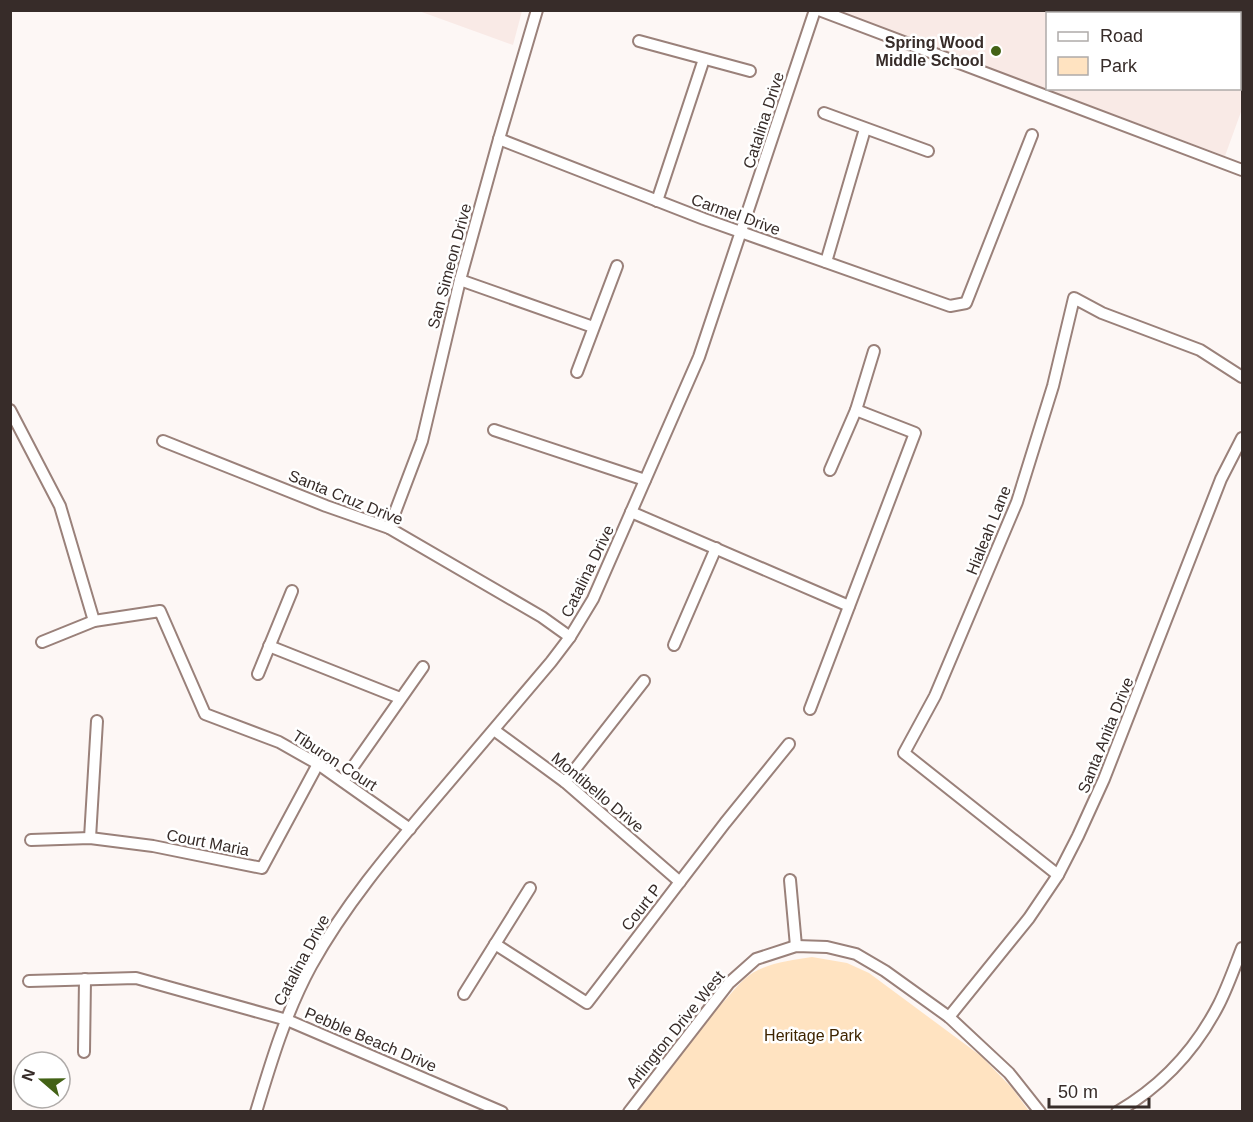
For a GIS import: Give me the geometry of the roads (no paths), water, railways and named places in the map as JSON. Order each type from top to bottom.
[{"type":"street","name":"San Simeon Drive","points":[[389,528],[422,441],[460,280],[537,10]]},
{"type":"street","points":[[817,10],[1242,170]]},
{"type":"street","name":"Catalina Drive","points":[[256,1112],[270,1064],[287,1020],[310,968],[336,924],[365,882],[552,662],[570,637],[599,587],[699,357],[817,10]]},
{"type":"street","points":[[639,41],[750,70]]},
{"type":"street","points":[[657,201],[704,59]]},
{"type":"street","points":[[824,113],[928,152]]},
{"type":"street","points":[[826,262],[865,129]]},
{"type":"street","name":"Carmel Drive","points":[[499,139],[657,201],[950,306],[966,303],[1032,135]]},
{"type":"street","points":[[576,372],[617,266]]},
{"type":"street","points":[[460,280],[593,327]]},
{"type":"street","name":"Hialeah Lane","points":[[1058,875],[904,753],[935,696],[1017,502],[1053,386],[1074,298],[1102,313],[1200,350],[1242,377]]},
{"type":"street","points":[[831,470],[856,410],[873,351]]},
{"type":"street","points":[[10,410],[60,506],[94,621]]},
{"type":"street","points":[[810,709],[915,433],[856,410]]},
{"type":"street","points":[[494,430],[645,480]]},
{"type":"street","name":"Santa Anita Drive","points":[[949,1017],[1029,918],[1058,875],[1104,779],[1221,479],[1242,438]]},
{"type":"street","name":"Santa Cruz Drive","points":[[163,441],[326,506],[389,528],[542,617],[570,637]]},
{"type":"street","points":[[631,512],[849,606]]},
{"type":"street","points":[[674,645],[716,548]]},
{"type":"street","points":[[258,674],[292,591]]},
{"type":"street","name":"Tiburon Court","points":[[42,642],[94,621],[160,611],[205,714],[279,742],[318,764],[410,829]]},
{"type":"street","points":[[269,646],[400,699]]},
{"type":"street","points":[[343,781],[423,667]]},
{"type":"street","points":[[565,782],[644,681]]},
{"type":"street","points":[[90,838],[97,721]]},
{"type":"street","name":"Montibello Drive","points":[[494,730],[565,782],[680,882]]},
{"type":"street","name":"Court P","points":[[495,944],[587,1003],[789,744]]},
{"type":"street","name":"Court Maria","points":[[31,840],[90,838],[153,846],[262,868],[318,764]]},
{"type":"street","points":[[790,880],[796,946]]},
{"type":"street","points":[[464,994],[530,888]]},
{"type":"street","name":"Arlington Drive West","points":[[629,1112],[729,983],[756,959],[796,946],[827,947],[856,954],[885,971],[949,1017],[1009,1073],[1040,1112]]},
{"type":"street","points":[[1118,1112],[1151,1090],[1178,1065],[1197,1041],[1220,1004],[1242,948]]},
{"type":"street","name":"Pebble Beach Drive","points":[[29,981],[136,978],[287,1020],[502,1112]]},
{"type":"street","points":[[84,1052],[85,979]]},
{"type":"place","name":"Spring Wood Middle School","points":[[996,51]]},
{"type":"park label","name":"Heritage Park","points":[[813,1035]]}]
